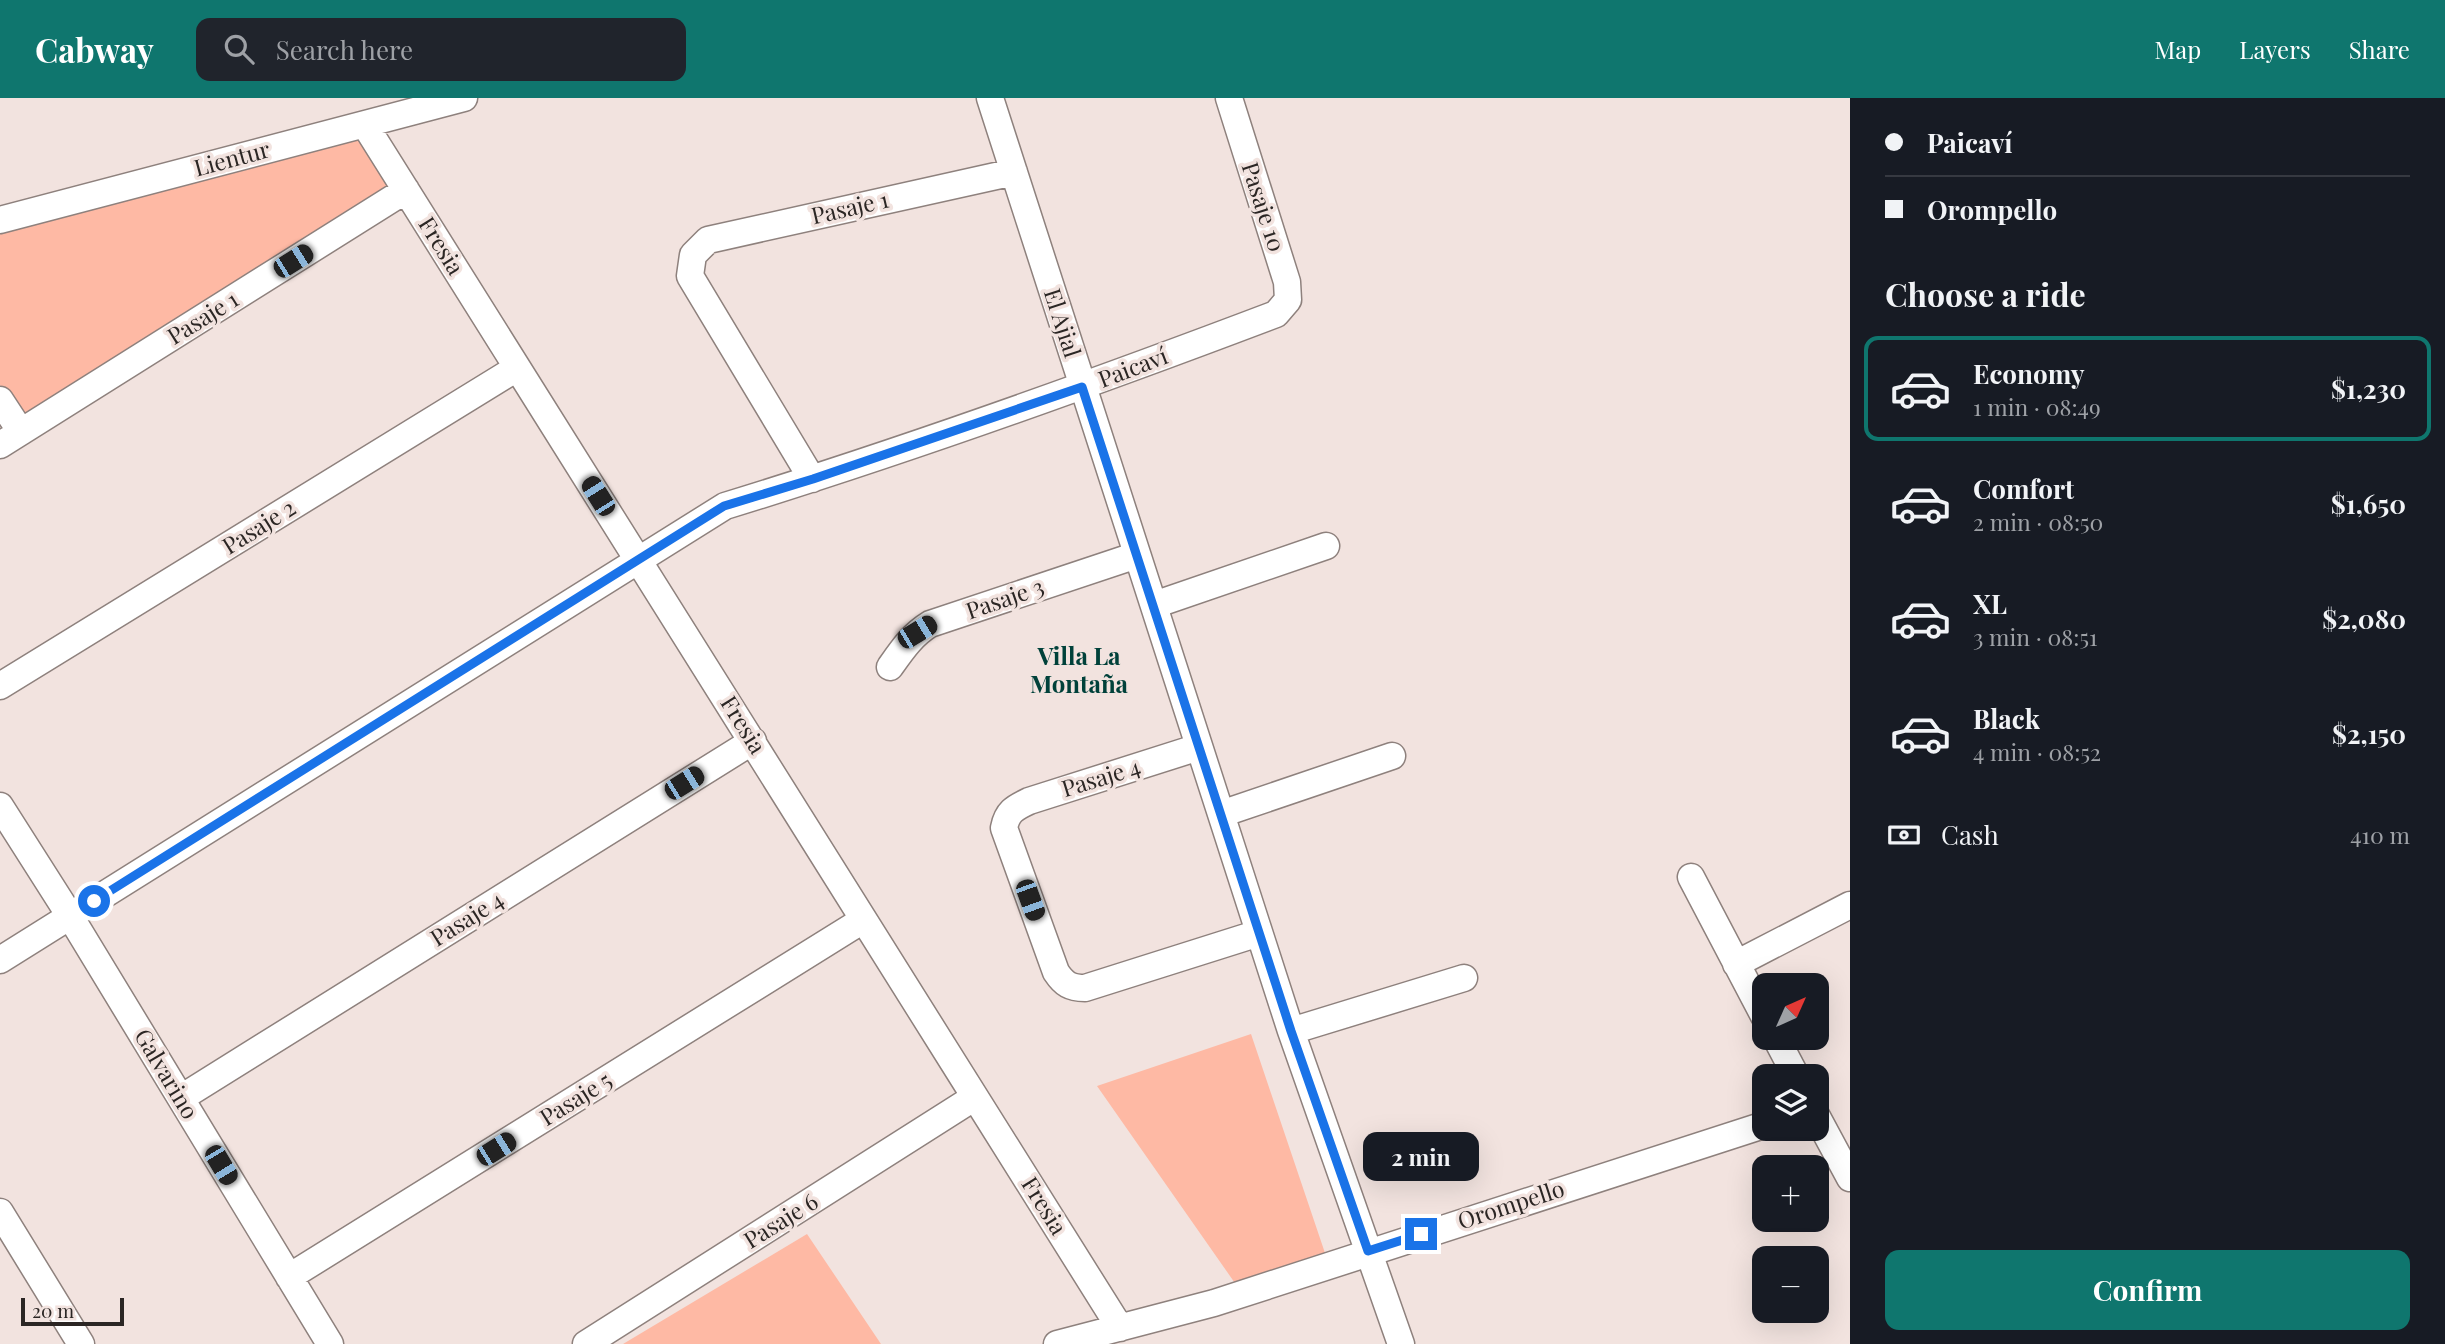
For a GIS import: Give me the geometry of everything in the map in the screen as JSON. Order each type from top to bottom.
[{"type":"street","name":"Lientur","points":[[0,220],[464,98]]},
{"type":"street","name":"El Ajial","points":[[990,98],[1291,1031],[1401,1344]]},
{"type":"street","name":"Pasaje 10","points":[[1229,98],[1287,282],[1288,300],[1276,314]]},
{"type":"street","name":"Fresia","points":[[365,125],[1120,1328]]},
{"type":"street","name":"Pasaje 1","points":[[813,479],[690,276],[693,256],[708,240],[1014,172]]},
{"type":"street","name":"Pasaje 1","points":[[10,439],[406,190]]},
{"type":"street","name":"Paicaví","points":[[0,960],[724,506],[813,479],[1082,387],[1276,314]]},
{"type":"street","name":"Pasaje 2","points":[[0,686],[517,368]]},
{"type":"street","points":[[0,400],[10,439]]},
{"type":"street","points":[[1154,605],[1325,546]]},
{"type":"street","name":"Pasaje 3","points":[[890,667],[917,632],[930,624],[1137,555]]},
{"type":"street","name":"Pasaje 4","points":[[181,1098],[753,741]]},
{"type":"street","name":"Pasaje 4","points":[[1199,747],[1029,801],[1015,807],[1006,816],[1004,828],[1056,972],[1063,982],[1072,988],[1084,988],[1259,933]]},
{"type":"street","points":[[1221,814],[1392,756]]},
{"type":"street","name":"Galvarino","points":[[0,806],[71,916],[330,1344]]},
{"type":"street","points":[[1691,877],[1752,994]]},
{"type":"street","points":[[1736,964],[1850,905]]},
{"type":"street","name":"Pasaje 5","points":[[289,1277],[863,920]]},
{"type":"street","points":[[1291,1031],[1464,978]]},
{"type":"street","name":"Pasaje 6","points":[[586,1344],[975,1097]]},
{"type":"street","name":"Orompello","points":[[1057,1344],[1214,1303],[1752,1129]]},
{"type":"street","points":[[1829,1135],[1846,1161]]},
{"type":"street","points":[[0,1212],[81,1344]]},
{"type":"shaded area","points":[[360,135],[394,188],[23,421],[0,385],[0,230]]},
{"type":"shaded area","points":[[1251,1034],[1326,1256],[1237,1286],[1097,1086]]},
{"type":"shaded area","points":[[807,1234],[881,1344],[623,1344]]},
{"type":"district","name":"Villa La Montaña","points":[[1079,671]]},
{"type":"route","points":[[94,901],[724,506],[813,479],[1082,387],[1291,1031],[1368,1251],[1421,1234]]}]
